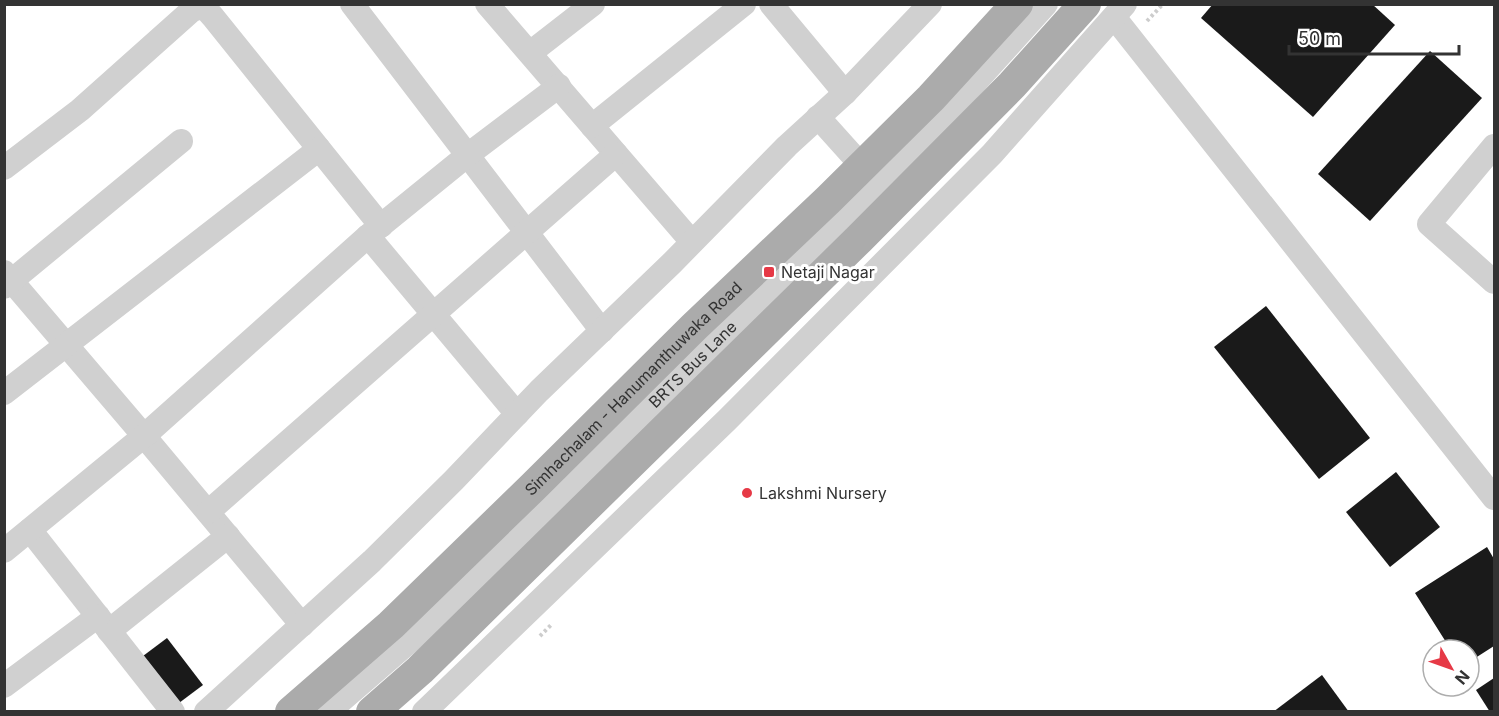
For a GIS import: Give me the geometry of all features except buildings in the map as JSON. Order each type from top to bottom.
[{"type":"main road","name":"Simhachalam - Hanumanthuwaka Road","points":[[291,711],[391,625],[533,487],[694,327],[931,98],[1017,4]]},
{"type":"main road","points":[[373,711],[428,662],[851,248],[1012,85],[1085,4]]},
{"type":"street","points":[[352,4],[469,154],[602,331]]},
{"type":"street","points":[[487,4],[692,242]]},
{"type":"street","points":[[530,53],[593,4]]},
{"type":"street","points":[[592,126],[744,4]]},
{"type":"street","points":[[771,4],[845,93]]},
{"type":"street","points":[[206,711],[405,529],[517,414],[787,146],[845,93],[930,4]]},
{"type":"street","name":"BRTS Bus Lane","points":[[328,711],[418,634],[945,116],[1046,4]]},
{"type":"street","points":[[4,168],[80,110],[191,11],[199,7],[205,8],[320,149],[432,313],[517,414]]},
{"type":"street","points":[[424,711],[727,420],[992,154],[1119,11],[1494,498]]},
{"type":"street","points":[[173,711],[103,623],[14,536],[144,436],[375,231],[469,154],[559,86]]},
{"type":"street","points":[[818,117],[862,166]]},
{"type":"street","points":[[181,141],[7,281],[144,436],[302,625]]},
{"type":"street","points":[[1494,146],[1429,224],[1494,282]]},
{"type":"street","points":[[4,393],[320,149]]},
{"type":"street","points":[[208,512],[432,313],[616,154]]},
{"type":"street","points":[[4,686],[103,623],[228,536]]},
{"type":"place","name":"Netaji Nagar","points":[[769,272]]},
{"type":"place","name":"Lakshmi Nursery","points":[[747,493]]}]
